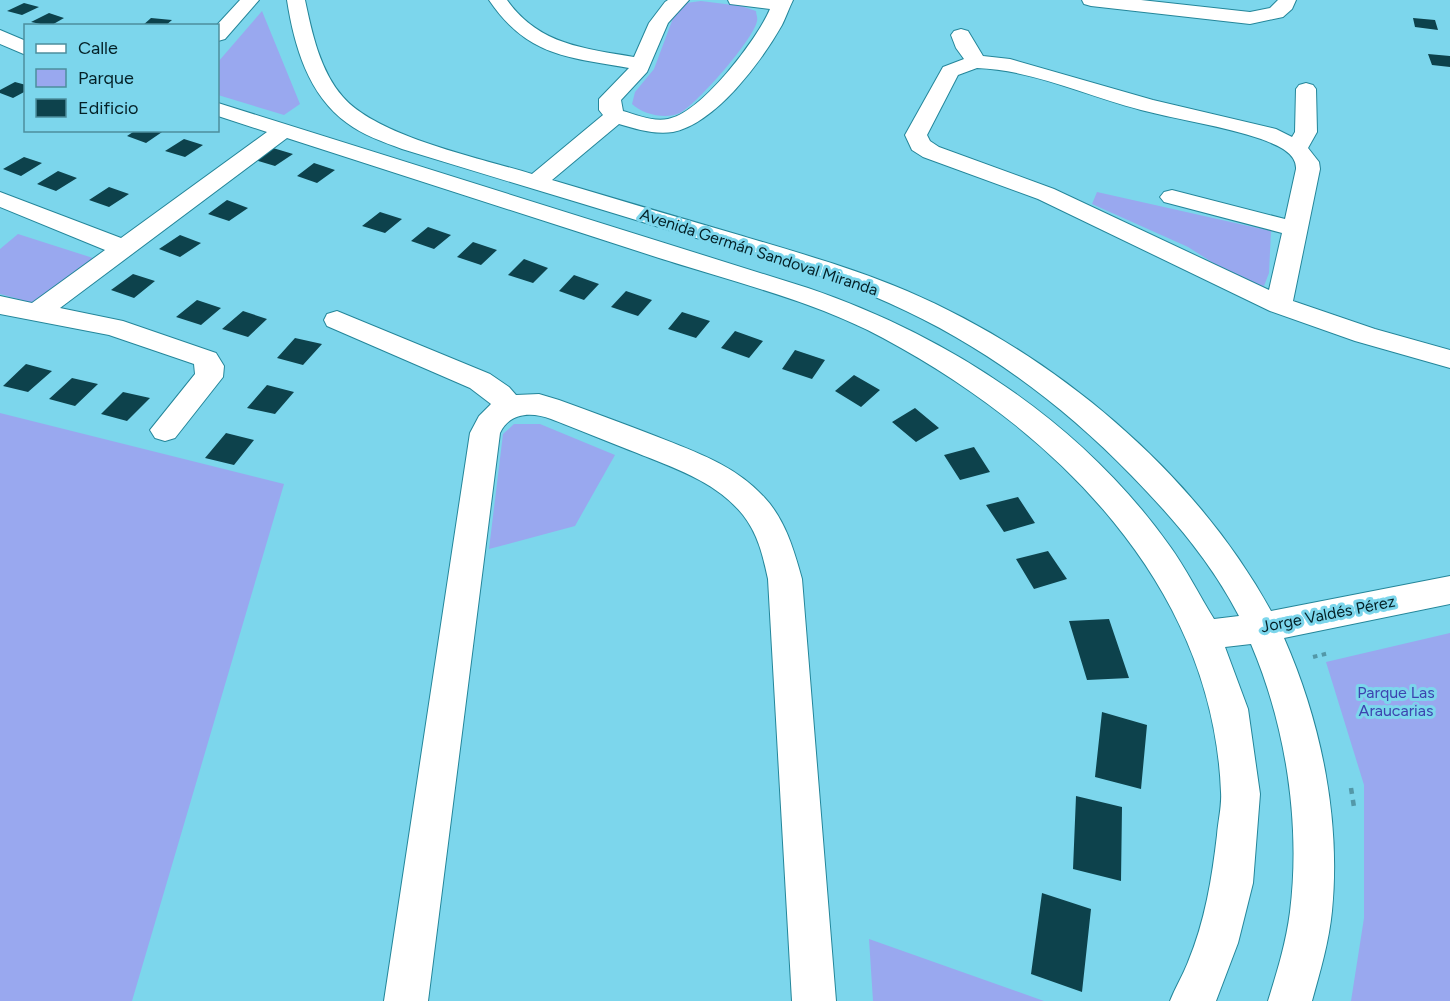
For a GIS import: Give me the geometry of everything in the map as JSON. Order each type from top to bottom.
[{"type":"street","name":"Avenida Germán Sandoval Miranda","points":[[295,0],[315,66],[334,101],[348,114],[388,136],[860,282],[908,302],[974,336],[1046,383],[1115,440],[1181,507],[1221,558],[1240,587],[1278,625],[1284,681],[1300,738],[1308,791],[1312,847],[1312,901],[1303,955],[1290,1001]]},
{"type":"street","points":[[498,0],[510,18],[526,33],[539,41],[565,49],[641,64]]},
{"type":"street","points":[[680,0],[672,5],[659,23],[641,64],[629,82],[610,99],[610,110],[615,116],[661,126],[686,120],[717,95],[772,26],[783,2],[737,0]]},
{"type":"street","points":[[1091,0],[1250,18],[1276,13],[1287,0]]},
{"type":"street","points":[[219,34],[252,1]]},
{"type":"street","points":[[961,35],[966,48],[977,62]]},
{"type":"street","points":[[0,36],[24,47]]},
{"type":"street","points":[[1279,304],[1308,169],[1304,155],[1297,148],[1268,134],[1147,105],[1016,66],[977,62],[957,67],[950,72],[917,130],[917,140],[925,149],[1075,207],[1279,304],[1365,335],[1450,359]]},
{"type":"street","points":[[1297,148],[1306,132],[1306,89]]},
{"type":"street","name":"Avenida Germán Sandoval Miranda","points":[[219,109],[836,307],[892,331],[956,367],[1035,425],[1083,467],[1134,522],[1186,596],[1205,635],[1225,687],[1236,733],[1242,774],[1242,818],[1237,862],[1213,952],[1192,1001]]},
{"type":"street","points":[[36,313],[123,248],[294,133],[329,126],[348,114]]},
{"type":"street","points":[[536,182],[615,116]]},
{"type":"street","points":[[1172,197],[1295,229]]},
{"type":"street","points":[[0,199],[123,248]]},
{"type":"street","points":[[738,275],[758,250]]},
{"type":"street","points":[[0,305],[113,327],[204,357],[211,369],[209,377],[165,430]]},
{"type":"street","points":[[337,320],[480,381],[499,394],[509,408]]},
{"type":"street","points":[[406,1001],[485,433],[492,418],[509,408],[529,403],[549,407],[699,465],[738,490],[770,527],[781,552],[785,579],[814,1001]]},
{"type":"street","name":"Jorge Valdés Pérez","points":[[1205,635],[1278,625],[1450,590]]},
{"type":"path","points":[[1278,625],[1315,663]]},
{"type":"path","points":[[1348,777],[1354,798],[1354,810]]},
{"type":"green space","points":[[701,1],[741,6],[756,11],[757,20],[754,30],[724,70],[699,97],[680,113],[661,116],[636,108],[632,104],[635,92],[654,69],[676,10],[686,3]]},
{"type":"green space","points":[[262,11],[300,104],[284,115],[219,95],[219,61]]},
{"type":"green space","points":[[1097,192],[1271,231],[1269,273],[1264,286],[1237,278],[1188,247],[1092,204]]},
{"type":"green space","points":[[18,234],[93,258],[33,303],[0,294],[0,249]]},
{"type":"green space","points":[[0,413],[284,484],[132,1001],[0,1001]]},
{"type":"green space","points":[[514,424],[540,424],[615,455],[575,526],[489,549],[503,434]]},
{"type":"green space","name":"Parque Las Araucarias","points":[[1450,633],[1450,1001],[1351,1001],[1364,918],[1364,785],[1326,662]]},
{"type":"green space","points":[[869,939],[1044,1001],[873,1001]]},
{"type":"building","points":[[24,3],[39,7],[22,15],[7,11]]},
{"type":"building","points":[[49,13],[64,18],[54,24],[31,22]]},
{"type":"building","points":[[151,18],[172,20],[167,24],[144,24]]},
{"type":"building","points":[[1413,18],[1435,20],[1438,30],[1415,27]]},
{"type":"building","points":[[1428,54],[1450,56],[1450,67],[1432,65]]},
{"type":"building","points":[[15,82],[24,84],[24,92],[13,98],[0,93],[0,90]]},
{"type":"building","points":[[133,132],[162,132],[146,143],[127,136]]},
{"type":"building","points":[[184,139],[203,145],[185,157],[165,151]]},
{"type":"building","points":[[273,148],[293,154],[275,166],[255,160]]},
{"type":"building","points":[[24,157],[42,163],[21,176],[3,169]]},
{"type":"building","points":[[314,163],[335,170],[317,183],[297,176]]},
{"type":"building","points":[[58,171],[77,178],[56,191],[37,184]]},
{"type":"building","points":[[109,187],[129,194],[109,207],[89,200]]},
{"type":"building","points":[[227,200],[248,208],[229,221],[208,214]]},
{"type":"building","points":[[380,212],[402,219],[385,233],[362,226]]},
{"type":"building","points":[[428,227],[451,235],[434,249],[411,241]]},
{"type":"building","points":[[180,235],[201,243],[180,257],[159,249]]},
{"type":"building","points":[[473,242],[497,250],[481,265],[457,257]]},
{"type":"building","points":[[524,259],[548,268],[533,283],[508,275]]},
{"type":"building","points":[[133,274],[155,281],[134,298],[111,290]]},
{"type":"building","points":[[574,275],[599,284],[584,300],[559,291]]},
{"type":"building","points":[[626,291],[652,300],[638,316],[611,307]]},
{"type":"building","points":[[197,300],[221,308],[201,325],[176,317]]},
{"type":"building","points":[[243,311],[267,319],[248,337],[222,329]]},
{"type":"building","points":[[682,312],[710,321],[696,338],[668,329]]},
{"type":"building","points":[[735,331],[763,341],[749,358],[721,348]]},
{"type":"building","points":[[295,338],[322,344],[303,365],[277,358]]},
{"type":"building","points":[[795,350],[825,360],[812,379],[782,369]]},
{"type":"building","points":[[26,364],[52,371],[28,392],[3,386]]},
{"type":"building","points":[[854,375],[880,390],[861,407],[835,391]]},
{"type":"building","points":[[72,378],[98,384],[75,406],[49,399]]},
{"type":"building","points":[[267,385],[294,392],[275,414],[247,408]]},
{"type":"building","points":[[123,392],[150,398],[127,421],[101,414]]},
{"type":"building","points":[[915,408],[939,428],[916,442],[892,422]]},
{"type":"building","points":[[226,433],[254,440],[234,465],[205,458]]},
{"type":"building","points":[[974,447],[990,472],[960,480],[944,455]]},
{"type":"building","points":[[1018,497],[1035,523],[1004,532],[986,505]]},
{"type":"building","points":[[1048,551],[1067,579],[1034,589],[1016,559]]},
{"type":"building","points":[[1109,619],[1129,678],[1087,680],[1069,621]]},
{"type":"building","points":[[1102,712],[1147,725],[1141,789],[1095,777]]},
{"type":"building","points":[[1076,796],[1122,807],[1121,881],[1073,869]]},
{"type":"building","points":[[1042,893],[1091,909],[1082,992],[1031,974]]}]
